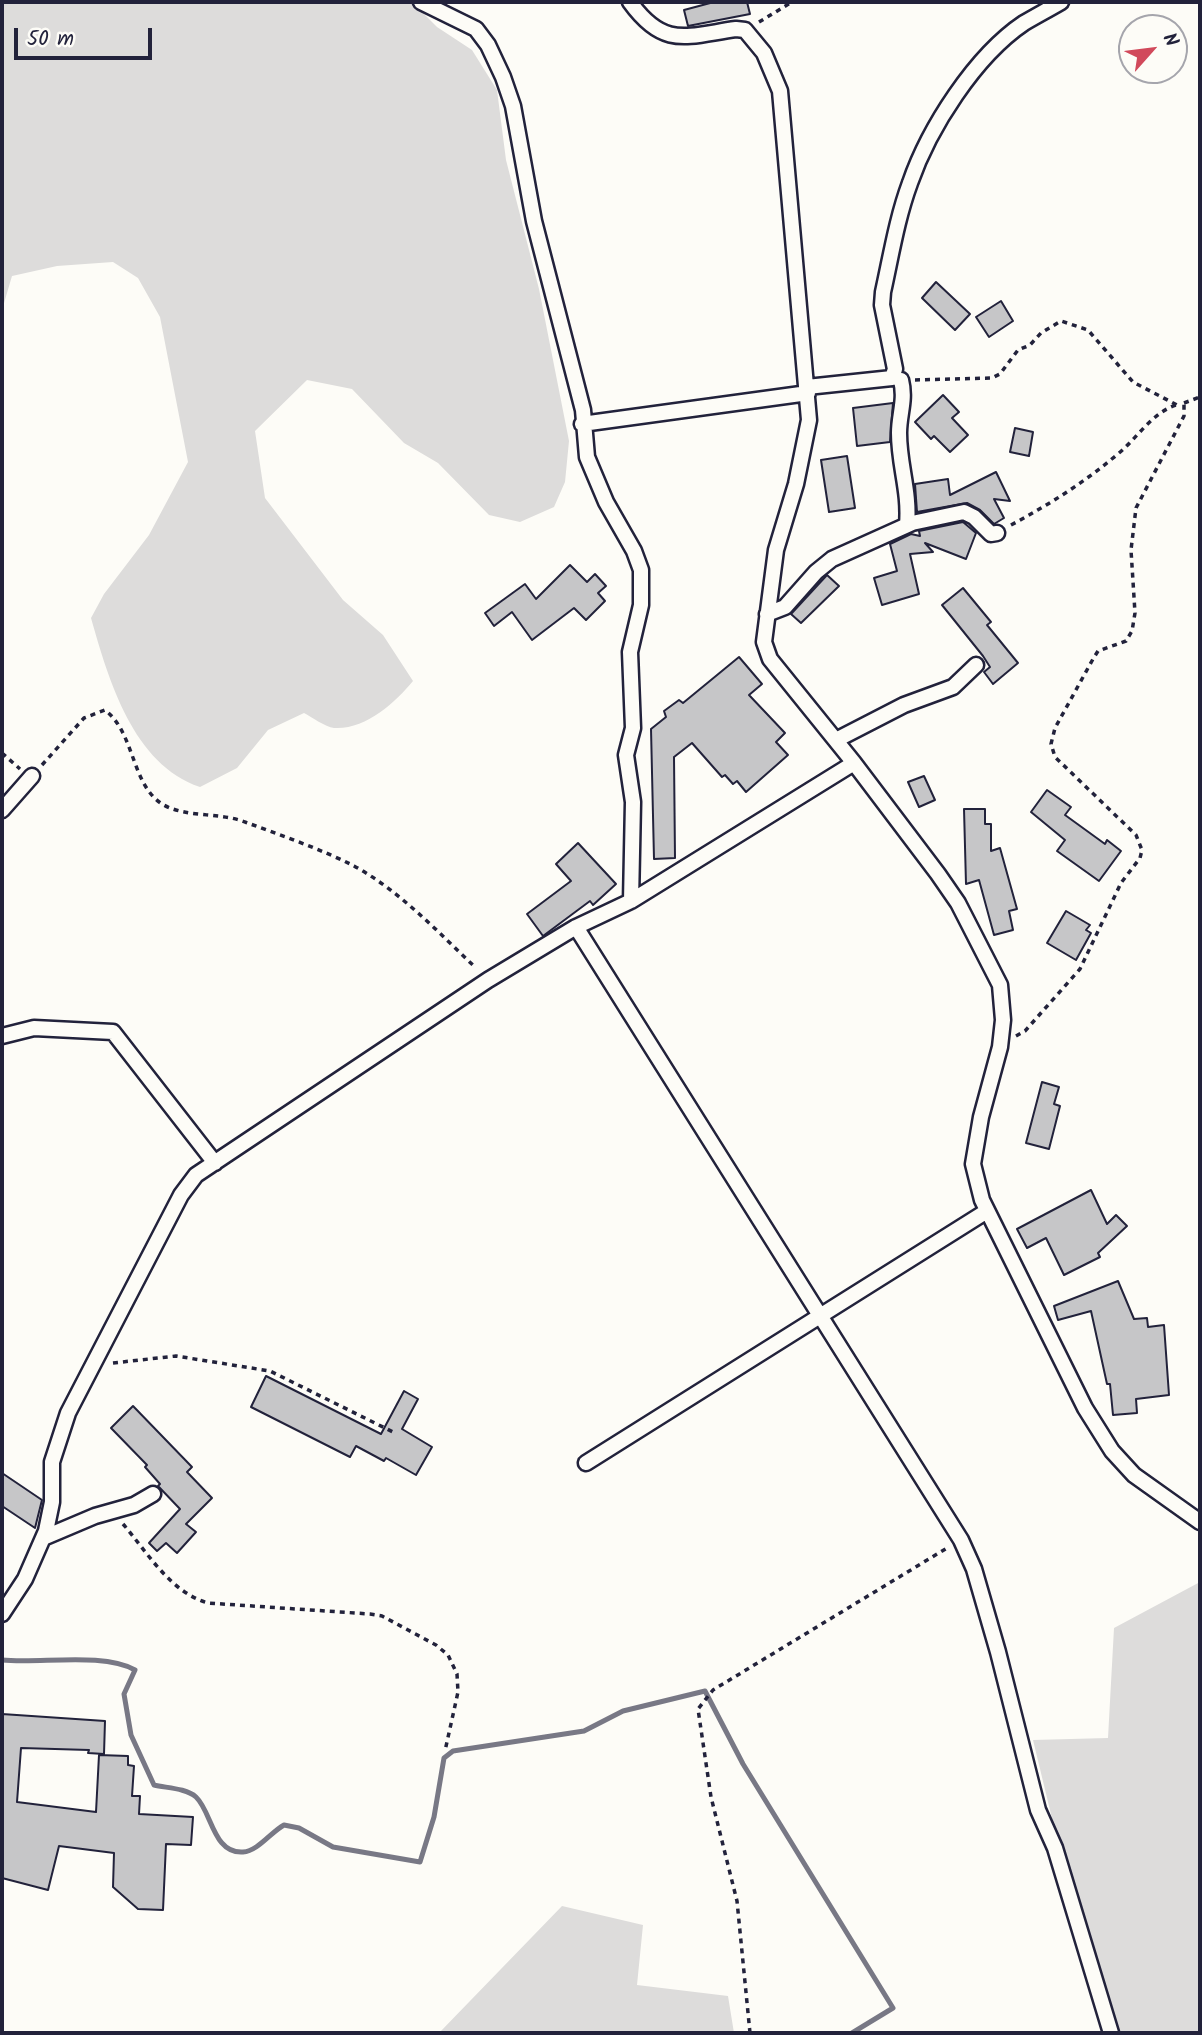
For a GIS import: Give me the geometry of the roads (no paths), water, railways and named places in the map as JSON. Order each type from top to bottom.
[{"type":"street","points":[[421,2],[476,29],[488,45],[503,77],[513,106],[534,221],[583,410],[582,424],[592,473],[634,551],[643,585],[630,652],[634,708],[626,755],[633,802],[631,901]]},
{"type":"street","points":[[630,2],[648,23],[672,37],[745,30],[764,53],[780,91],[808,390],[807,437],[776,550],[764,642],[769,659],[836,740],[938,874],[976,937],[1000,985],[1003,1020],[1000,1047],[981,1117],[973,1164],[975,1181],[987,1211],[1033,1297],[1085,1408],[1112,1451],[1134,1475],[1200,1521]]},
{"type":"street","points":[[582,424],[892,378],[895,369],[882,305],[883,292],[909,183],[956,96],[984,61],[1023,24],[1061,2]]},
{"type":"street","points":[[901,380],[905,402],[899,431],[909,490],[907,525]]},
{"type":"street","points":[[767,614],[785,607],[816,572],[841,554],[907,525],[964,512],[969,513],[991,534],[997,533]]},
{"type":"street","points":[[836,740],[904,705],[953,687],[976,665]]},
{"type":"street","points":[[2,1614],[25,1579],[43,1538],[52,1502],[52,1462],[58,1438],[181,1195],[196,1175],[488,980],[576,927],[631,901],[854,763]]},
{"type":"street","points":[[2,810],[32,776]]},
{"type":"street","points":[[576,927],[961,1540],[974,1569],[998,1652],[1032,1791],[1055,1848],[1111,2033]]},
{"type":"street","points":[[2,1036],[34,1028],[113,1032],[215,1163]]},
{"type":"street","points":[[586,1463],[987,1211]]},
{"type":"street","points":[[43,1538],[134,1505],[153,1494]]},
{"type":"waterway","points":[[2,1660],[106,1661],[135,1670],[124,1694],[131,1735],[154,1785],[181,1790],[196,1797],[219,1839],[233,1851],[249,1851],[284,1825],[299,1828],[333,1847],[420,1862],[434,1817],[444,1758],[453,1751],[584,1731],[623,1711],[705,1691],[743,1764],[893,2008],[852,2033]]}]
